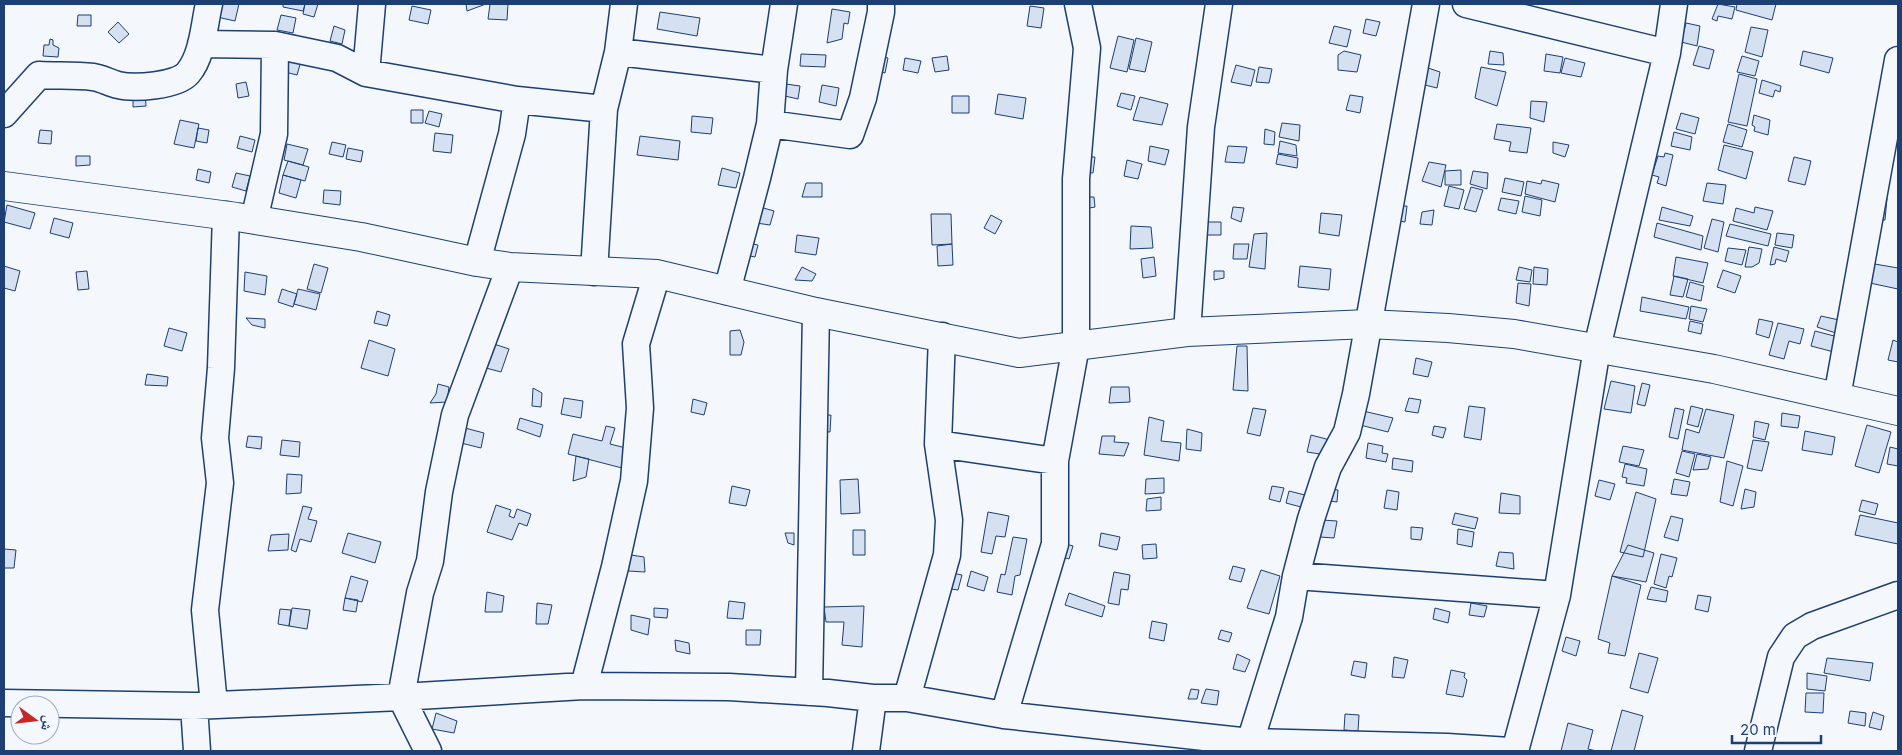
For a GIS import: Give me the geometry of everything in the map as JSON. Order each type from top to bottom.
[{"type":"street","points":[[4,114],[39,75],[94,77],[119,86],[146,86],[175,82],[188,74],[201,44],[209,4]]},
{"type":"street","points":[[366,73],[372,4]]},
{"type":"street","points":[[594,272],[604,109],[618,52],[624,4]]},
{"type":"street","points":[[726,291],[770,124],[774,70],[784,4]]},
{"type":"street","points":[[770,124],[850,135],[863,98],[881,12],[881,4]]},
{"type":"street","points":[[1004,715],[1055,544],[1055,461],[1076,346],[1076,179],[1087,48],[1078,4]]},
{"type":"street","points":[[1187,332],[1201,127],[1219,4]]},
{"type":"street","points":[[1250,742],[1289,617],[1296,576],[1311,519],[1328,467],[1347,432],[1356,394],[1426,4]]},
{"type":"street","points":[[1466,4],[1667,53]]},
{"type":"street","points":[[1515,751],[1557,595],[1597,348],[1667,53],[1674,4]]},
{"type":"street","points":[[201,44],[275,45],[337,58],[366,73],[517,100],[604,109]]},
{"type":"street","points":[[254,220],[274,134],[275,45]]},
{"type":"street","points":[[618,52],[774,70]]},
{"type":"street","points":[[1837,397],[1898,60]]},
{"type":"street","points":[[476,262],[512,134],[517,100]]},
{"type":"street","points":[[4,186],[226,215],[361,238],[476,262],[510,267],[657,274],[816,312],[1019,353],[1187,332],[1368,324],[1514,334],[1714,369],[1898,411]]},
{"type":"street","points":[[197,751],[204,705],[205,610],[220,483],[215,438],[221,368],[226,215]]},
{"type":"street","points":[[428,751],[400,697],[420,593],[430,561],[439,492],[455,415],[510,267]]},
{"type":"street","points":[[584,686],[615,567],[634,481],[640,408],[636,344],[657,274]]},
{"type":"street","points":[[809,692],[816,312]]},
{"type":"street","points":[[907,698],[947,555],[948,520],[938,444],[942,336]]},
{"type":"street","points":[[938,444],[1055,461]]},
{"type":"street","points":[[1296,576],[1557,595]]},
{"type":"street","points":[[1758,751],[1782,657],[1795,636],[1812,626],[1898,595]]},
{"type":"street","points":[[4,703],[204,705],[400,697],[584,686],[729,687],[874,698],[907,698],[1156,741],[1250,742],[1510,751]]},
{"type":"street","points":[[866,751],[874,698]]},
{"type":"building","points":[[221,4],[239,4],[235,21],[217,17]]},
{"type":"building","points":[[283,4],[305,4],[303,11],[283,7]]},
{"type":"building","points":[[305,4],[318,4],[314,17],[303,14]]},
{"type":"building","points":[[466,4],[486,4],[467,11]]},
{"type":"building","points":[[490,4],[508,4],[507,20],[488,19]]},
{"type":"building","points":[[1718,4],[1735,7],[1732,19],[1718,16],[1717,21],[1712,19]]},
{"type":"building","points":[[1737,4],[1776,4],[1772,20],[1736,10]]},
{"type":"building","points":[[412,6],[431,10],[428,24],[409,20]]},
{"type":"building","points":[[1030,6],[1044,8],[1041,28],[1027,26]]},
{"type":"building","points":[[832,9],[850,12],[848,24],[844,23],[842,39],[827,43]]},
{"type":"building","points":[[660,12],[700,18],[697,36],[657,29]]},
{"type":"building","points":[[78,15],[91,15],[91,26],[77,26]]},
{"type":"building","points":[[281,15],[296,18],[293,33],[277,30]]},
{"type":"building","points":[[1366,19],[1380,22],[1376,36],[1363,33]]},
{"type":"building","points":[[118,22],[129,34],[119,43],[108,32]]},
{"type":"building","points":[[1686,23],[1700,26],[1697,46],[1681,42]]},
{"type":"building","points":[[334,26],[345,30],[342,44],[330,41]]},
{"type":"building","points":[[1334,26],[1351,30],[1347,47],[1329,43]]},
{"type":"building","points":[[1751,27],[1768,30],[1762,57],[1745,52]]},
{"type":"building","points":[[1118,36],[1134,40],[1127,72],[1110,68]]},
{"type":"building","points":[[1136,38],[1152,42],[1145,72],[1129,69]]},
{"type":"building","points":[[50,39],[53,40],[53,45],[59,48],[58,57],[43,56],[44,45],[49,45]]},
{"type":"building","points":[[1699,46],[1714,50],[1709,69],[1693,65]]},
{"type":"building","points":[[1344,51],[1361,55],[1357,72],[1338,70],[1338,55]]},
{"type":"building","points":[[1490,51],[1503,53],[1504,65],[1488,64]]},
{"type":"building","points":[[1803,51],[1833,58],[1829,73],[1800,65]]},
{"type":"building","points":[[801,54],[826,55],[825,67],[800,66]]},
{"type":"building","points":[[1546,54],[1563,57],[1560,73],[1544,71]]},
{"type":"building","points":[[880,56],[888,58],[885,73],[877,71]]},
{"type":"building","points":[[947,56],[949,70],[935,72],[932,58]]},
{"type":"building","points":[[1742,56],[1759,61],[1755,76],[1737,72]]},
{"type":"building","points":[[288,58],[301,61],[297,75],[285,72]]},
{"type":"building","points":[[905,58],[921,61],[918,73],[903,70]]},
{"type":"building","points":[[1565,58],[1585,63],[1581,77],[1561,73]]},
{"type":"building","points":[[1236,65],[1255,70],[1251,86],[1231,82]]},
{"type":"building","points":[[1259,67],[1272,69],[1269,83],[1256,82]]},
{"type":"building","points":[[1481,67],[1506,72],[1497,106],[1475,98]]},
{"type":"building","points":[[1428,68],[1440,72],[1437,88],[1425,85]]},
{"type":"building","points":[[1739,74],[1757,79],[1747,126],[1728,122]]},
{"type":"building","points":[[1762,80],[1781,86],[1780,92],[1775,90],[1773,97],[1759,93]]},
{"type":"building","points":[[246,82],[249,96],[238,98],[236,84]]},
{"type":"building","points":[[786,84],[800,86],[798,99],[785,96]]},
{"type":"building","points":[[822,85],[839,88],[836,106],[819,102]]},
{"type":"building","points":[[133,91],[145,91],[146,106],[133,107]]},
{"type":"building","points":[[1121,93],[1135,96],[1131,110],[1117,106]]},
{"type":"building","points":[[998,94],[1026,98],[1023,119],[995,114]]},
{"type":"building","points":[[1350,95],[1363,97],[1360,113],[1346,110]]},
{"type":"building","points":[[952,96],[969,96],[969,113],[952,113]]},
{"type":"building","points":[[1140,97],[1168,104],[1162,125],[1133,120]]},
{"type":"building","points":[[1531,101],[1547,102],[1544,122],[1530,118]]},
{"type":"building","points":[[411,110],[423,110],[423,123],[411,123]]},
{"type":"building","points":[[429,111],[442,114],[439,127],[425,123]]},
{"type":"building","points":[[1681,113],[1699,118],[1695,134],[1676,129]]},
{"type":"building","points":[[1754,115],[1770,120],[1768,135],[1754,131],[1755,127],[1752,125]]},
{"type":"building","points":[[692,116],[713,118],[711,134],[691,132]]},
{"type":"building","points":[[180,120],[199,124],[194,148],[174,144]]},
{"type":"building","points":[[1282,123],[1300,125],[1299,141],[1279,137]]},
{"type":"building","points":[[1497,124],[1531,128],[1527,153],[1509,151],[1511,142],[1494,139]]},
{"type":"building","points":[[1728,124],[1747,130],[1742,147],[1723,142]]},
{"type":"building","points":[[198,128],[209,130],[207,143],[196,141]]},
{"type":"building","points":[[1265,129],[1275,132],[1274,145],[1264,144]]},
{"type":"building","points":[[40,130],[52,131],[51,144],[38,143]]},
{"type":"building","points":[[1674,132],[1692,137],[1690,150],[1671,146]]},
{"type":"building","points":[[435,133],[453,135],[451,153],[433,151]]},
{"type":"building","points":[[240,136],[255,140],[252,152],[237,148]]},
{"type":"building","points":[[640,136],[680,141],[678,160],[637,155]]},
{"type":"building","points":[[1280,141],[1296,145],[1297,156],[1278,153]]},
{"type":"building","points":[[332,142],[346,145],[343,157],[329,154]]},
{"type":"building","points":[[1553,142],[1569,145],[1565,157],[1553,153]]},
{"type":"building","points":[[287,144],[308,149],[303,165],[284,160]]},
{"type":"building","points":[[1724,145],[1753,152],[1746,179],[1718,170]]},
{"type":"building","points":[[1150,146],[1169,150],[1165,165],[1148,161]]},
{"type":"building","points":[[1228,146],[1247,147],[1244,163],[1225,162]]},
{"type":"building","points":[[348,148],[363,151],[361,162],[346,159]]},
{"type":"building","points":[[1665,153],[1673,155],[1666,186],[1657,183],[1659,177],[1652,175],[1658,156],[1664,157]]},
{"type":"building","points":[[1278,154],[1298,158],[1297,168],[1276,164]]},
{"type":"building","points":[[76,156],[90,156],[90,165],[76,166]]},
{"type":"building","points":[[1083,157],[1095,157],[1093,173],[1082,172]]},
{"type":"building","points":[[1794,157],[1811,161],[1805,185],[1788,181]]},
{"type":"building","points":[[1127,160],[1142,164],[1138,179],[1124,176]]},
{"type":"building","points":[[288,161],[309,167],[305,181],[283,175]]},
{"type":"building","points":[[1429,162],[1446,165],[1441,187],[1422,181]]},
{"type":"building","points":[[722,168],[740,173],[736,188],[718,185]]},
{"type":"building","points":[[198,169],[211,172],[209,183],[196,180]]},
{"type":"building","points":[[1461,170],[1461,185],[1445,185],[1445,171]]},
{"type":"building","points":[[1473,171],[1488,173],[1487,189],[1470,184]]},
{"type":"building","points":[[236,173],[250,176],[246,191],[232,187]]},
{"type":"building","points":[[283,175],[301,180],[296,198],[279,193]]},
{"type":"building","points":[[1505,178],[1524,182],[1521,196],[1502,192]]},
{"type":"building","points":[[1542,180],[1559,184],[1555,202],[1525,194],[1527,181],[1541,184]]},
{"type":"building","points":[[806,183],[822,183],[822,197],[802,197]]},
{"type":"building","points":[[1707,183],[1726,185],[1723,204],[1703,201]]},
{"type":"building","points":[[1449,186],[1464,190],[1459,209],[1444,206]]},
{"type":"building","points":[[1471,187],[1483,190],[1476,212],[1464,209]]},
{"type":"building","points":[[324,190],[341,191],[340,205],[323,203]]},
{"type":"building","points":[[1525,196],[1542,200],[1540,216],[1522,212]]},
{"type":"building","points":[[1082,197],[1094,197],[1095,207],[1084,209]]},
{"type":"building","points":[[1878,197],[1887,198],[1885,220],[1876,221]]},
{"type":"building","points":[[1501,198],[1519,201],[1516,214],[1498,210]]},
{"type":"building","points":[[7,205],[35,213],[30,229],[4,222]]},
{"type":"building","points":[[1394,206],[1407,206],[1405,222],[1394,220]]},
{"type":"building","points":[[760,207],[774,211],[770,225],[756,223]]},
{"type":"building","points":[[1233,207],[1244,208],[1241,222],[1231,218]]},
{"type":"building","points":[[1662,207],[1693,216],[1690,226],[1659,220]]},
{"type":"building","points":[[1755,207],[1773,211],[1767,230],[1733,221],[1736,208],[1754,213]]},
{"type":"building","points":[[1434,210],[1432,225],[1420,224],[1422,212]]},
{"type":"building","points":[[1321,213],[1342,215],[1339,236],[1319,233]]},
{"type":"building","points":[[931,214],[951,214],[952,244],[932,245]]},
{"type":"building","points":[[991,215],[1002,221],[995,234],[984,228]]},
{"type":"building","points":[[54,218],[73,223],[69,238],[50,233]]},
{"type":"building","points":[[1712,219],[1724,222],[1718,252],[1704,248]]},
{"type":"building","points":[[1205,222],[1221,222],[1221,235],[1206,235]]},
{"type":"building","points":[[1657,223],[1703,236],[1701,250],[1654,237]]},
{"type":"building","points":[[1730,224],[1771,234],[1768,246],[1726,236]]},
{"type":"building","points":[[1131,226],[1151,227],[1153,248],[1130,249]]},
{"type":"building","points":[[1267,233],[1265,269],[1249,267],[1254,234]]},
{"type":"building","points":[[1777,233],[1794,235],[1792,248],[1775,245]]},
{"type":"building","points":[[797,235],[819,238],[816,255],[795,252]]},
{"type":"building","points":[[747,243],[758,245],[755,257],[745,255]]},
{"type":"building","points":[[952,244],[953,265],[938,266],[937,246]]},
{"type":"building","points":[[1234,244],[1249,244],[1247,259],[1233,259]]},
{"type":"building","points":[[1749,247],[1762,249],[1759,263],[1752,267],[1745,267]]},
{"type":"building","points":[[1774,247],[1789,251],[1786,262],[1776,259],[1775,264],[1770,265]]},
{"type":"building","points":[[1728,248],[1746,250],[1742,265],[1725,261]]},
{"type":"building","points":[[1154,257],[1156,276],[1143,278],[1141,259]]},
{"type":"building","points":[[1676,257],[1708,263],[1703,283],[1673,276]]},
{"type":"building","points":[[1869,263],[1898,268],[1898,289],[1865,282]]},
{"type":"building","points":[[314,264],[328,268],[321,293],[307,289]]},
{"type":"building","points":[[4,266],[20,271],[15,291],[4,288]]},
{"type":"building","points":[[1300,266],[1331,269],[1329,290],[1298,287]]},
{"type":"building","points":[[802,267],[816,274],[812,281],[795,280]]},
{"type":"building","points":[[1519,267],[1532,270],[1530,282],[1516,280]]},
{"type":"building","points":[[1534,267],[1548,269],[1547,285],[1533,284]]},
{"type":"building","points":[[1723,270],[1741,276],[1735,293],[1717,287]]},
{"type":"building","points":[[87,271],[89,289],[78,290],[76,272]]},
{"type":"building","points":[[1214,271],[1224,271],[1224,278],[1214,280]]},
{"type":"building","points":[[245,272],[267,276],[265,295],[244,291]]},
{"type":"building","points":[[1674,276],[1688,279],[1683,297],[1670,295]]},
{"type":"building","points":[[1690,282],[1704,286],[1701,301],[1686,297]]},
{"type":"building","points":[[1518,283],[1531,284],[1529,306],[1516,303]]},
{"type":"building","points":[[282,289],[297,294],[293,307],[278,302]]},
{"type":"building","points":[[298,289],[320,294],[316,310],[294,304]]},
{"type":"building","points":[[1642,297],[1689,307],[1686,319],[1640,311]]},
{"type":"building","points":[[1691,306],[1707,309],[1703,322],[1689,319]]},
{"type":"building","points":[[377,311],[390,315],[387,326],[374,323]]},
{"type":"building","points":[[1821,316],[1839,320],[1836,333],[1817,327]]},
{"type":"building","points":[[246,318],[265,319],[265,328],[252,325]]},
{"type":"building","points":[[1759,319],[1773,322],[1769,338],[1756,334]]},
{"type":"building","points":[[1690,321],[1703,324],[1701,334],[1688,331]]},
{"type":"building","points":[[1778,323],[1804,329],[1800,344],[1789,341],[1784,359],[1769,355]]},
{"type":"building","points":[[169,328],[187,333],[182,351],[164,346]]},
{"type":"building","points":[[740,330],[744,342],[741,355],[730,355],[730,331]]},
{"type":"building","points":[[1815,331],[1838,337],[1834,352],[1811,346]]},
{"type":"building","points":[[369,340],[395,349],[388,376],[361,368]]},
{"type":"building","points":[[1893,340],[1898,342],[1898,362],[1888,360]]},
{"type":"building","points":[[494,344],[509,349],[501,372],[486,368]]},
{"type":"building","points":[[1237,346],[1247,346],[1248,391],[1233,390]]},
{"type":"building","points":[[1416,358],[1432,362],[1428,377],[1413,374]]},
{"type":"building","points":[[147,374],[168,377],[167,386],[145,385]]},
{"type":"building","points":[[1611,381],[1635,386],[1631,413],[1604,409]]},
{"type":"building","points":[[1642,383],[1650,385],[1645,406],[1637,404]]},
{"type":"building","points":[[438,384],[449,387],[447,402],[430,403],[436,394]]},
{"type":"building","points":[[1111,387],[1129,387],[1130,402],[1109,403]]},
{"type":"building","points":[[533,388],[542,393],[541,407],[532,406]]},
{"type":"building","points":[[564,398],[583,401],[581,418],[561,414]]},
{"type":"building","points":[[1409,398],[1421,400],[1418,413],[1405,411]]},
{"type":"building","points":[[693,399],[707,403],[704,415],[691,412]]},
{"type":"building","points":[[1469,406],[1485,408],[1481,440],[1464,437]]},
{"type":"building","points":[[1691,406],[1703,409],[1698,427],[1687,424]]},
{"type":"building","points":[[1253,408],[1266,410],[1260,436],[1247,433]]},
{"type":"building","points":[[1675,408],[1684,410],[1678,439],[1669,437]]},
{"type":"building","points":[[1706,409],[1734,415],[1724,458],[1682,450],[1686,429],[1699,433]]},
{"type":"building","points":[[1363,411],[1393,418],[1388,432],[1360,425]]},
{"type":"building","points":[[1782,413],[1800,416],[1798,428],[1781,426]]},
{"type":"building","points":[[831,415],[830,432],[814,431],[814,416]]},
{"type":"building","points":[[1149,417],[1164,421],[1161,441],[1181,443],[1179,461],[1144,455]]},
{"type":"building","points":[[520,418],[543,425],[540,437],[517,429]]},
{"type":"building","points":[[1755,421],[1769,424],[1765,440],[1753,437]]},
{"type":"building","points":[[1867,425],[1891,432],[1879,473],[1855,466]]},
{"type":"building","points":[[606,426],[615,428],[610,444],[626,448],[622,468],[568,454],[573,434],[602,441]]},
{"type":"building","points":[[1434,426],[1446,428],[1443,438],[1432,435]]},
{"type":"building","points":[[465,428],[484,433],[481,448],[461,443]]},
{"type":"building","points":[[1187,429],[1202,433],[1201,451],[1186,449]]},
{"type":"building","points":[[1805,431],[1835,437],[1832,455],[1802,450]]},
{"type":"building","points":[[1311,435],[1330,440],[1326,455],[1307,452]]},
{"type":"building","points":[[248,436],[262,437],[261,449],[246,447]]},
{"type":"building","points":[[1102,436],[1115,436],[1114,442],[1129,443],[1124,456],[1099,454]]},
{"type":"building","points":[[282,440],[300,442],[299,457],[280,455]]},
{"type":"building","points":[[1753,440],[1769,442],[1762,471],[1747,468]]},
{"type":"building","points":[[1368,443],[1383,446],[1382,453],[1388,454],[1386,462],[1366,458]]},
{"type":"building","points":[[1623,446],[1644,450],[1639,466],[1619,462]]},
{"type":"building","points":[[1890,447],[1898,449],[1898,466],[1887,464]]},
{"type":"building","points":[[1682,451],[1695,454],[1689,477],[1676,473]]},
{"type":"building","points":[[1697,454],[1711,457],[1708,469],[1693,470]]},
{"type":"building","points":[[576,456],[589,459],[586,477],[573,481]]},
{"type":"building","points":[[1393,458],[1413,461],[1412,472],[1392,469]]},
{"type":"building","points":[[1727,461],[1743,466],[1733,506],[1720,502]]},
{"type":"building","points":[[1625,464],[1647,469],[1644,486],[1626,483],[1627,478],[1622,477]]},
{"type":"building","points":[[287,474],[302,475],[301,493],[286,494]]},
{"type":"building","points":[[1164,478],[1164,493],[1145,494],[1146,479]]},
{"type":"building","points":[[858,479],[860,513],[841,514],[840,480]]},
{"type":"building","points":[[1674,479],[1690,482],[1687,496],[1671,494]]},
{"type":"building","points":[[1599,480],[1615,484],[1610,500],[1595,496]]},
{"type":"building","points":[[732,486],[750,490],[746,506],[729,503]]},
{"type":"building","points":[[1272,486],[1284,488],[1280,502],[1269,499]]},
{"type":"building","points":[[1325,488],[1338,490],[1337,502],[1323,500]]},
{"type":"building","points":[[1745,489],[1756,492],[1754,507],[1741,509]]},
{"type":"building","points":[[1387,490],[1399,492],[1397,510],[1384,508]]},
{"type":"building","points":[[1289,491],[1305,495],[1301,507],[1286,503]]},
{"type":"building","points":[[1636,492],[1656,499],[1643,557],[1620,552]]},
{"type":"building","points":[[1501,493],[1520,496],[1520,514],[1499,513]]},
{"type":"building","points":[[1161,497],[1161,510],[1146,511],[1147,499]]},
{"type":"building","points":[[1862,500],[1878,504],[1875,515],[1859,511]]},
{"type":"building","points":[[496,505],[511,510],[509,516],[514,518],[517,509],[531,514],[527,526],[519,523],[512,540],[487,532]]},
{"type":"building","points":[[303,506],[312,508],[308,519],[317,521],[311,542],[300,539],[296,552],[291,550]]},
{"type":"building","points":[[988,512],[1009,516],[1005,537],[996,536],[992,554],[981,552]]},
{"type":"building","points":[[1455,513],[1478,518],[1475,529],[1452,524]]},
{"type":"building","points":[[1860,515],[1898,523],[1898,544],[1855,535]]},
{"type":"building","points":[[1671,516],[1683,519],[1678,541],[1664,537]]},
{"type":"building","points":[[1322,520],[1337,521],[1334,538],[1320,537]]},
{"type":"building","points":[[1411,527],[1423,528],[1421,540],[1411,539]]},
{"type":"building","points":[[1458,529],[1474,532],[1472,547],[1457,544]]},
{"type":"building","points":[[853,530],[865,530],[865,555],[853,555]]},
{"type":"building","points":[[348,533],[381,542],[375,563],[342,553]]},
{"type":"building","points":[[785,533],[794,533],[794,545],[788,543]]},
{"type":"building","points":[[1101,533],[1120,537],[1117,550],[1099,546]]},
{"type":"building","points":[[289,534],[288,550],[268,551],[271,535]]},
{"type":"building","points":[[1013,537],[1027,539],[1020,575],[1015,576],[1012,595],[997,592],[1001,574],[1005,575]]},
{"type":"building","points":[[1059,542],[1073,546],[1069,559],[1056,555]]},
{"type":"building","points":[[1156,544],[1157,558],[1143,559],[1142,545]]},
{"type":"building","points":[[1628,545],[1654,553],[1646,582],[1612,576]]},
{"type":"building","points":[[4,549],[16,550],[14,568],[4,568]]},
{"type":"building","points":[[1499,552],[1513,553],[1514,569],[1496,566]]},
{"type":"building","points":[[1661,554],[1677,558],[1672,577],[1669,576],[1666,588],[1654,584]]},
{"type":"building","points":[[631,555],[644,557],[645,572],[628,571]]},
{"type":"building","points":[[1233,566],[1245,569],[1241,582],[1229,579]]},
{"type":"building","points":[[1261,570],[1280,576],[1269,614],[1247,608]]},
{"type":"building","points":[[971,571],[988,577],[984,591],[967,586]]},
{"type":"building","points":[[947,572],[962,575],[958,590],[944,588]]},
{"type":"building","points":[[1114,572],[1130,575],[1128,590],[1121,589],[1119,605],[1108,603]]},
{"type":"building","points":[[351,576],[368,581],[362,602],[345,598]]},
{"type":"building","points":[[1612,576],[1641,585],[1625,656],[1608,653],[1610,643],[1598,639]]},
{"type":"building","points":[[1651,587],[1668,591],[1666,602],[1647,599]]},
{"type":"building","points":[[487,592],[504,596],[502,612],[485,612]]},
{"type":"building","points":[[1069,593],[1105,606],[1102,617],[1065,605]]},
{"type":"building","points":[[1698,595],[1711,597],[1708,612],[1695,609]]},
{"type":"building","points":[[345,598],[358,600],[356,612],[343,610]]},
{"type":"building","points":[[729,601],[745,603],[743,619],[727,618]]},
{"type":"building","points":[[537,603],[552,605],[548,624],[536,624]]},
{"type":"building","points":[[1471,603],[1487,606],[1484,617],[1469,615]]},
{"type":"building","points":[[864,606],[862,647],[842,645],[844,622],[826,622],[824,607]]},
{"type":"building","points":[[292,608],[310,610],[307,629],[289,626]]},
{"type":"building","points":[[654,608],[668,609],[667,618],[654,617]]},
{"type":"building","points":[[1435,608],[1450,612],[1448,623],[1433,619]]},
{"type":"building","points":[[280,609],[291,610],[289,626],[278,624]]},
{"type":"building","points":[[631,615],[650,619],[648,635],[631,630]]},
{"type":"building","points":[[1152,621],[1167,624],[1164,641],[1149,638]]},
{"type":"building","points":[[746,630],[761,630],[760,645],[746,645]]},
{"type":"building","points":[[1221,630],[1232,633],[1229,642],[1218,639]]},
{"type":"building","points":[[1566,637],[1580,641],[1576,656],[1562,651]]},
{"type":"building","points":[[675,640],[689,643],[690,654],[676,651]]},
{"type":"building","points":[[1639,653],[1658,658],[1648,693],[1630,688]]},
{"type":"building","points":[[1237,654],[1250,660],[1245,672],[1233,669]]},
{"type":"building","points":[[1394,657],[1408,660],[1404,678],[1392,677]]},
{"type":"building","points":[[1827,658],[1873,663],[1870,681],[1824,673]]},
{"type":"building","points":[[1354,661],[1367,663],[1365,678],[1351,675]]},
{"type":"building","points":[[1451,670],[1465,673],[1464,677],[1467,680],[1463,697],[1446,694]]},
{"type":"building","points":[[1807,673],[1827,676],[1825,691],[1807,689]]},
{"type":"building","points":[[1191,689],[1199,690],[1197,699],[1188,699]]},
{"type":"building","points":[[1206,689],[1219,691],[1217,705],[1201,703]]},
{"type":"building","points":[[1806,693],[1824,693],[1823,713],[1805,712]]},
{"type":"building","points":[[1622,710],[1643,716],[1634,751],[1611,751]]},
{"type":"building","points":[[1850,711],[1866,713],[1865,726],[1848,723]]},
{"type":"building","points":[[1873,712],[1884,716],[1881,730],[1869,727]]},
{"type":"building","points":[[436,713],[457,721],[454,733],[432,729]]},
{"type":"building","points":[[1345,714],[1359,715],[1358,731],[1344,730]]},
{"type":"building","points":[[1568,723],[1593,730],[1588,749],[1597,751],[1561,751]]}]
